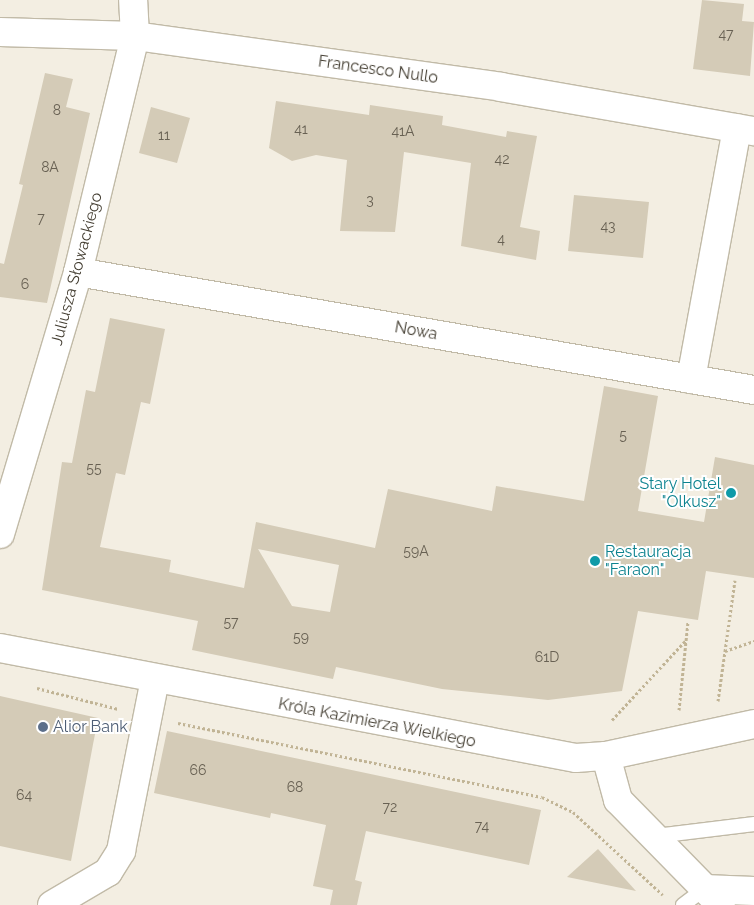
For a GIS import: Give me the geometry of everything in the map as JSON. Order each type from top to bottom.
[{"type":"street","name":"Juliusza Słowackiego","points":[[0,534],[78,272],[135,36],[133,0]]},
{"type":"street","name":"Francesco Nullo","points":[[0,32],[135,36],[501,88],[746,129]]},
{"type":"street","points":[[691,379],[746,129]]},
{"type":"street","name":"Nowa","points":[[78,272],[754,390]]},
{"type":"street","name":"Króla Kazimierza Wielkiego","points":[[0,648],[514,750],[576,758],[606,756],[754,724]]},
{"type":"street","points":[[52,905],[108,872],[121,850],[155,680]]},
{"type":"street","points":[[606,756],[618,800],[656,836],[713,897],[754,891]]},
{"type":"lane","points":[[656,836],[754,824]]},
{"type":"lane","points":[[683,905],[713,897]]},
{"type":"path","points":[[717,709],[735,580]]},
{"type":"path","points":[[679,714],[688,622]]},
{"type":"path","points":[[612,720],[686,640]]},
{"type":"path","points":[[725,651],[754,641]]},
{"type":"path","points":[[27,686],[124,710]]},
{"type":"path","points":[[173,722],[542,797],[574,812],[667,899]]},
{"type":"building","points":[[702,0],[744,4],[742,21],[754,22],[750,76],[693,69]]},
{"type":"building","points":[[45,73],[73,79],[66,107],[90,113],[47,303],[0,297],[0,263],[4,264],[23,185],[19,184]]},
{"type":"building","points":[[276,101],[369,115],[370,105],[443,116],[442,125],[506,137],[507,131],[537,136],[520,227],[540,231],[536,260],[461,246],[471,163],[404,152],[395,232],[340,231],[347,160],[316,155],[292,161],[269,148]]},
{"type":"building","points":[[151,107],[190,118],[177,163],[139,153]]},
{"type":"building","points":[[574,195],[649,202],[643,258],[568,251]]},
{"type":"building","points":[[110,318],[165,329],[150,404],[141,402],[125,475],[116,473],[100,547],[171,560],[169,572],[244,588],[256,522],[375,548],[388,489],[492,511],[496,486],[584,501],[604,386],[658,396],[638,511],[704,522],[715,457],[754,465],[754,578],[706,571],[698,620],[638,611],[622,691],[548,700],[442,689],[336,667],[333,679],[192,650],[198,621],[42,590],[62,462],[72,463],[86,390],[95,392]],"holes":[[[258,549],[339,565],[330,612],[292,606]]]},
{"type":"building","points":[[0,696],[98,718],[71,861],[0,846]]},
{"type":"building","points":[[167,731],[541,810],[529,865],[366,831],[355,880],[362,882],[357,905],[330,905],[333,890],[313,886],[326,825],[271,813],[270,818],[154,793]]},
{"type":"building","points":[[598,849],[636,891],[567,877]]},
{"type":"place","name":"Stary Hotel \"Olkusz\"","points":[[731,493]]},
{"type":"place","name":"Restauracja \"Faraon\"","points":[[595,561]]},
{"type":"place","name":"Alior Bank","points":[[43,727]]}]
